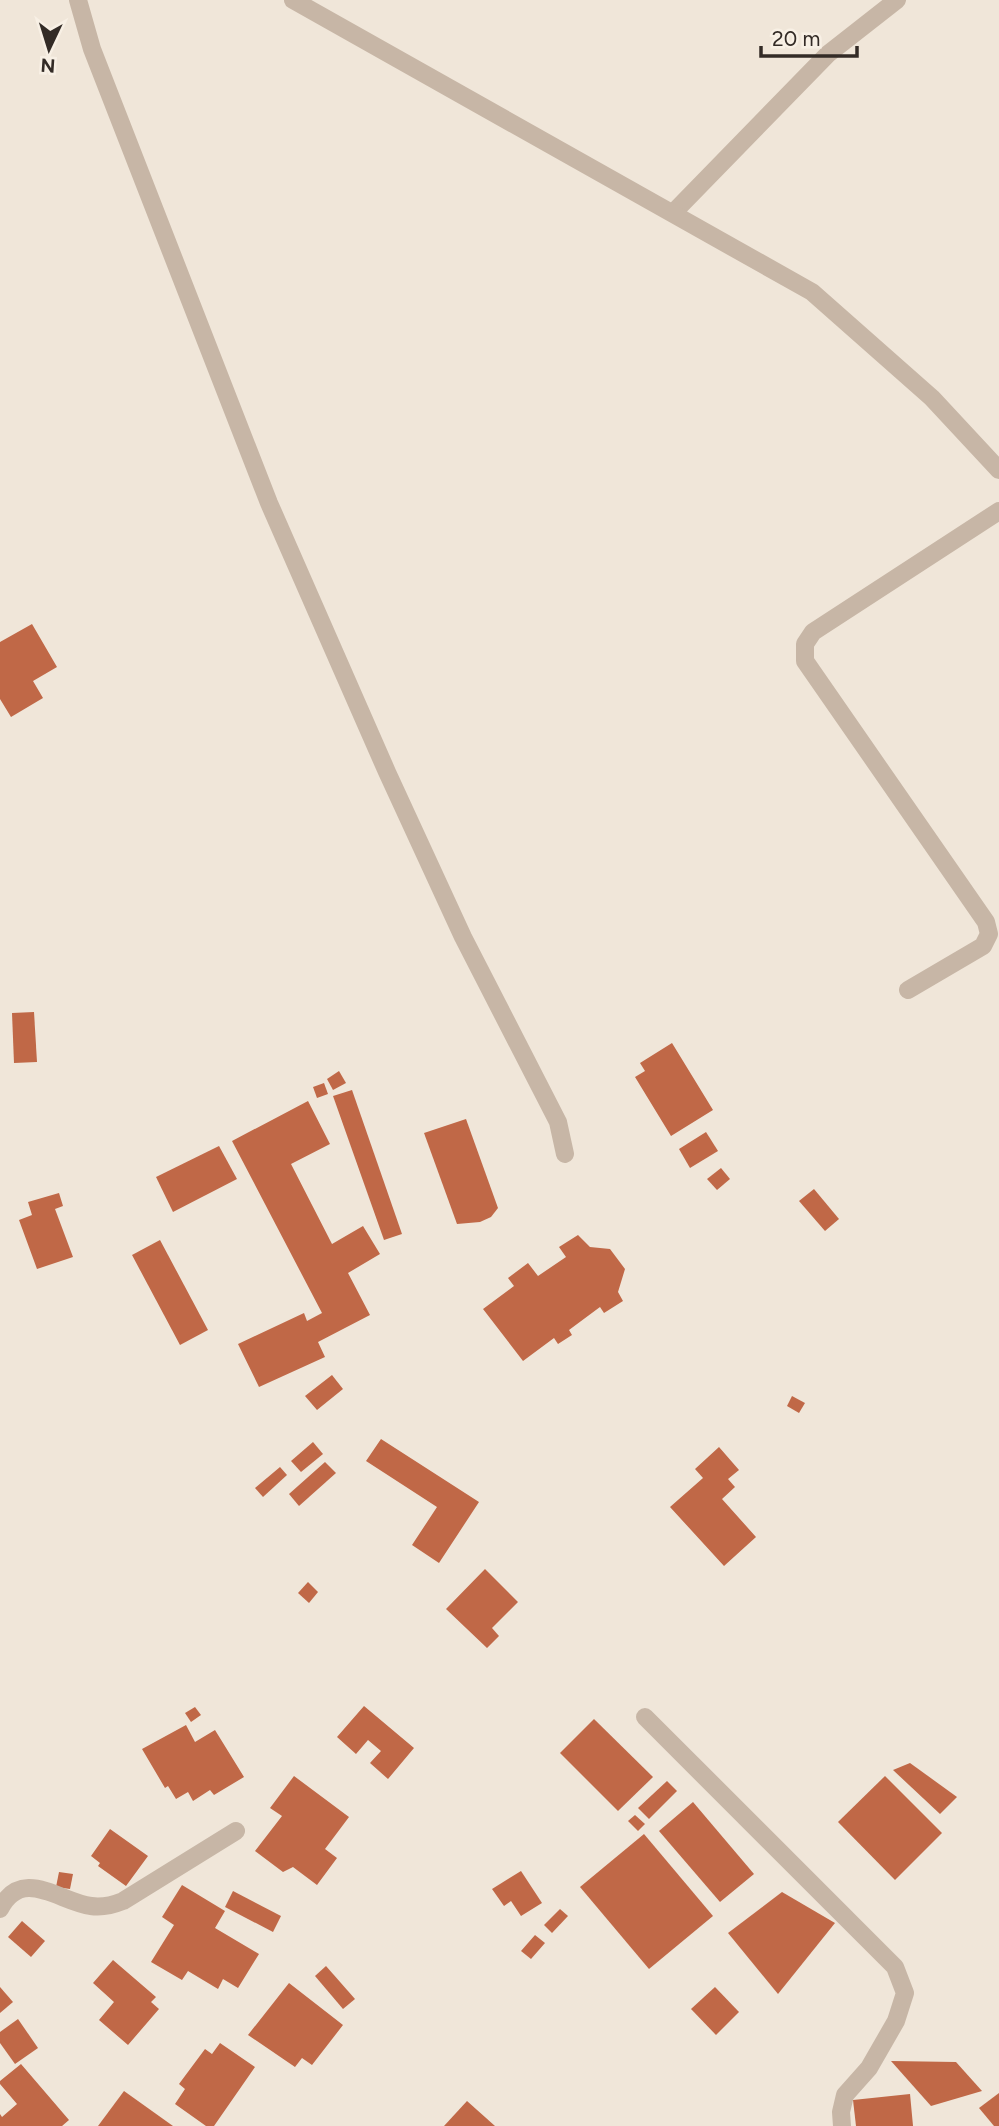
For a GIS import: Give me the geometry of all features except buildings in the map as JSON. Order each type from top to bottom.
[{"type":"street","points":[[78,0],[92,49],[269,503],[463,937],[558,1122],[565,1154]]},
{"type":"street","points":[[293,0],[812,292],[932,398],[999,470]]},
{"type":"street","points":[[673,214],[828,54],[897,0]]},
{"type":"street","points":[[908,990],[983,946],[989,934],[986,922],[805,660],[805,644],[813,632],[999,511]]},
{"type":"street","points":[[645,1717],[895,1967],[905,1993],[896,2021],[869,2068],[845,2095],[841,2112],[842,2126]]},
{"type":"street","points":[[0,1909],[11,1893],[22,1889],[44,1889],[90,1906],[108,1906],[124,1902],[236,1831]]}]
